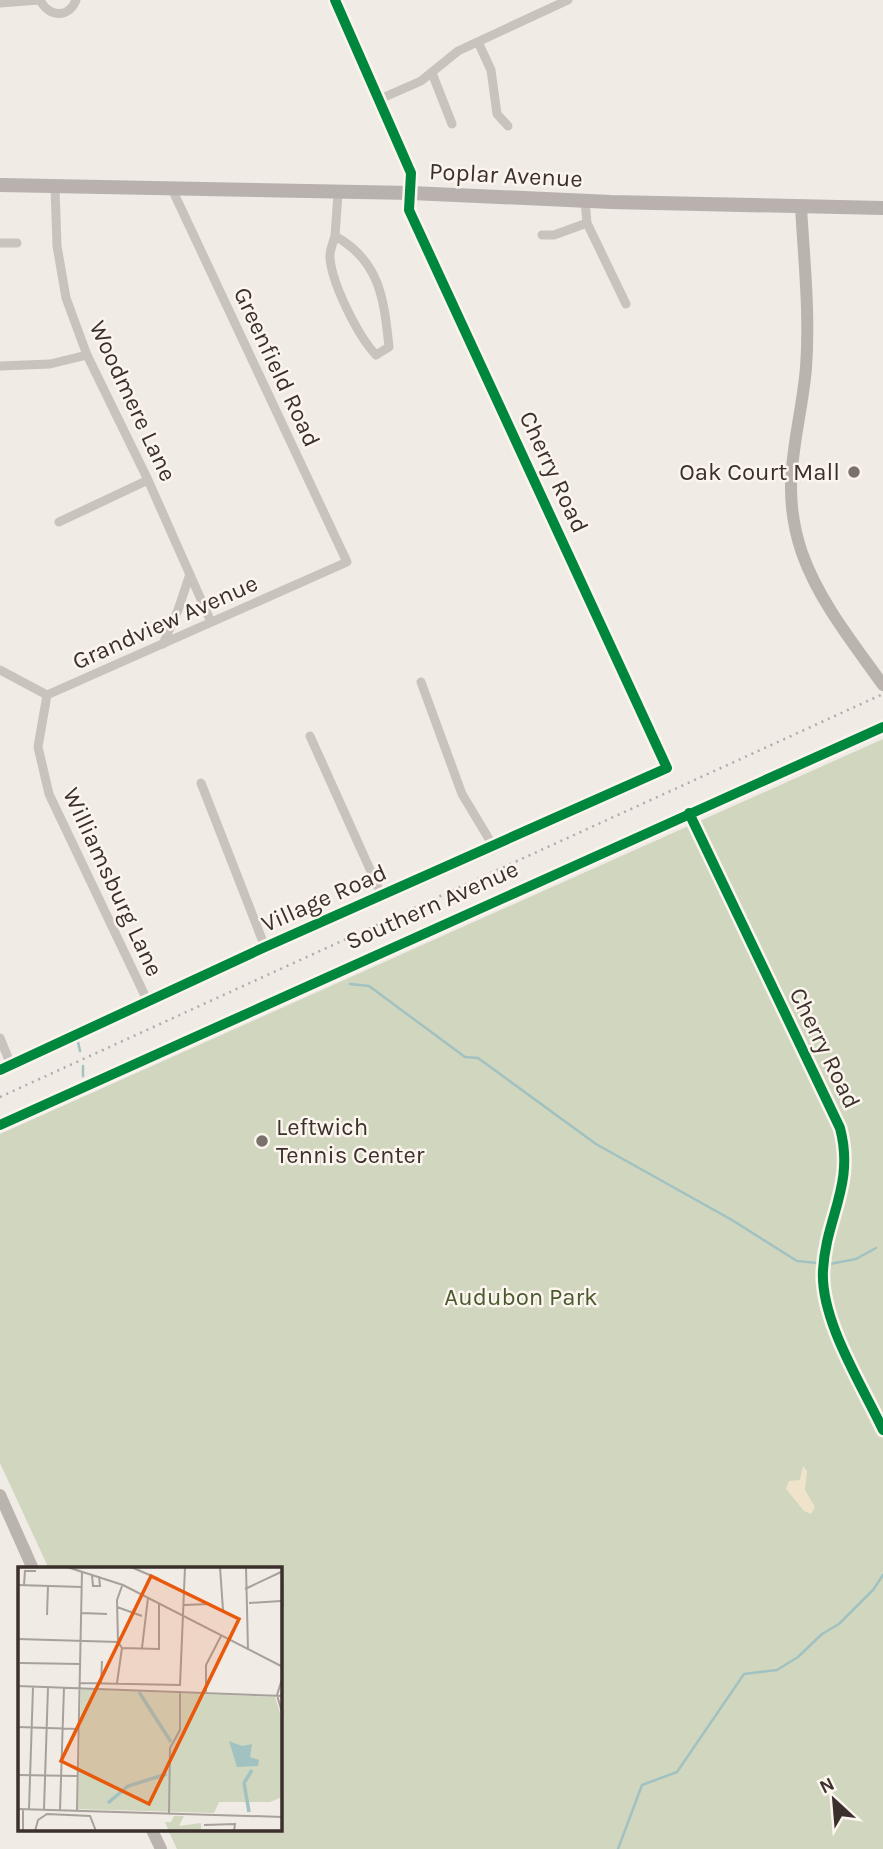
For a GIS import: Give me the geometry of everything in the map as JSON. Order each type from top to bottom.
[{"type":"main road","name":"Poplar Avenue","points":[[0,185],[411,193],[585,201],[883,208]]},
{"type":"street","points":[[0,3],[39,0],[45,9],[54,14],[65,13],[73,7],[76,0]]},
{"type":"street","name":"Cherry Road","points":[[335,0],[411,173],[409,210],[667,768]]},
{"type":"street","points":[[380,99],[432,73],[458,51],[568,0]]},
{"type":"street","points":[[478,42],[491,70],[497,114],[508,126]]},
{"type":"street","points":[[432,73],[452,124]]},
{"type":"street","name":"Woodmere Lane","points":[[55,187],[57,246],[66,298],[87,355],[148,480],[211,622]]},
{"type":"street","name":"Greenfield Road","points":[[171,187],[347,562]]},
{"type":"street","points":[[335,236],[355,247],[372,269],[385,310],[389,347],[376,355],[361,339],[330,257],[335,236],[338,193]]},
{"type":"street","points":[[585,201],[587,223],[626,304]]},
{"type":"street","points":[[801,207],[807,335],[805,377],[791,453],[791,505],[802,550],[813,579],[883,685]]},
{"type":"street","points":[[542,235],[556,234],[587,223]]},
{"type":"street","points":[[0,243],[17,243]]},
{"type":"street","points":[[0,366],[50,364],[87,355]]},
{"type":"street","points":[[60,522],[148,480]]},
{"type":"street","name":"Grandview Avenue","points":[[47,695],[347,562]]},
{"type":"street","points":[[163,644],[190,574]]},
{"type":"street","points":[[0,670],[47,695]]},
{"type":"street","points":[[421,681],[462,794],[492,844]]},
{"type":"street","name":"Williamsburg Lane","points":[[47,695],[38,747],[49,794],[148,1002]]},
{"type":"street","name":"Southern Avenue","points":[[0,1125],[883,727]]},
{"type":"street","points":[[310,736],[382,896]]},
{"type":"street","name":"Village Road","points":[[0,1070],[492,844],[667,768]]},
{"type":"street","points":[[201,783],[265,947]]},
{"type":"street","name":"Cherry Road","points":[[689,813],[840,1128],[846,1151],[841,1197],[826,1250],[823,1283],[838,1335],[883,1430]]},
{"type":"street","points":[[0,1038],[11,1065]]},
{"type":"street","points":[[0,1495],[6,1523],[32,1567]]},
{"type":"street","points":[[153,1832],[161,1849]]},
{"type":"green space","name":"Audubon Park","points":[[883,739],[883,1849],[177,1849],[169,1832],[282,1832],[282,1567],[48,1567],[0,1463],[0,1134]]},
{"type":"sand","points":[[803,1466],[807,1471],[805,1490],[815,1507],[811,1514],[804,1511],[786,1489],[789,1481],[800,1480]]},
{"type":"waterway","points":[[350,984],[369,986],[465,1057],[478,1058],[596,1144],[732,1220],[797,1261],[817,1263]]},
{"type":"waterway","points":[[78,1042],[80,1051]]},
{"type":"waterway","points":[[83,1066],[83,1076]]},
{"type":"waterway","points":[[830,1264],[856,1259],[876,1248]]},
{"type":"waterway","points":[[618,1849],[642,1785],[677,1772],[744,1674],[777,1670],[798,1657],[822,1634],[839,1624],[873,1590],[883,1575]]},
{"type":"railway","points":[[0,1097],[883,694]]},
{"type":"cycle path","points":[[0,1070],[265,947],[667,768],[409,210],[411,173],[335,0]]},
{"type":"cycle path","points":[[0,1125],[883,727]]},
{"type":"cycle path","points":[[689,813],[840,1128],[844,1167],[825,1251],[824,1289],[835,1331],[883,1430]]},
{"type":"place","name":"Oak Court Mall","points":[[854,472]]},
{"type":"place","name":"Leftwich Tennis Center","points":[[262,1141]]}]
